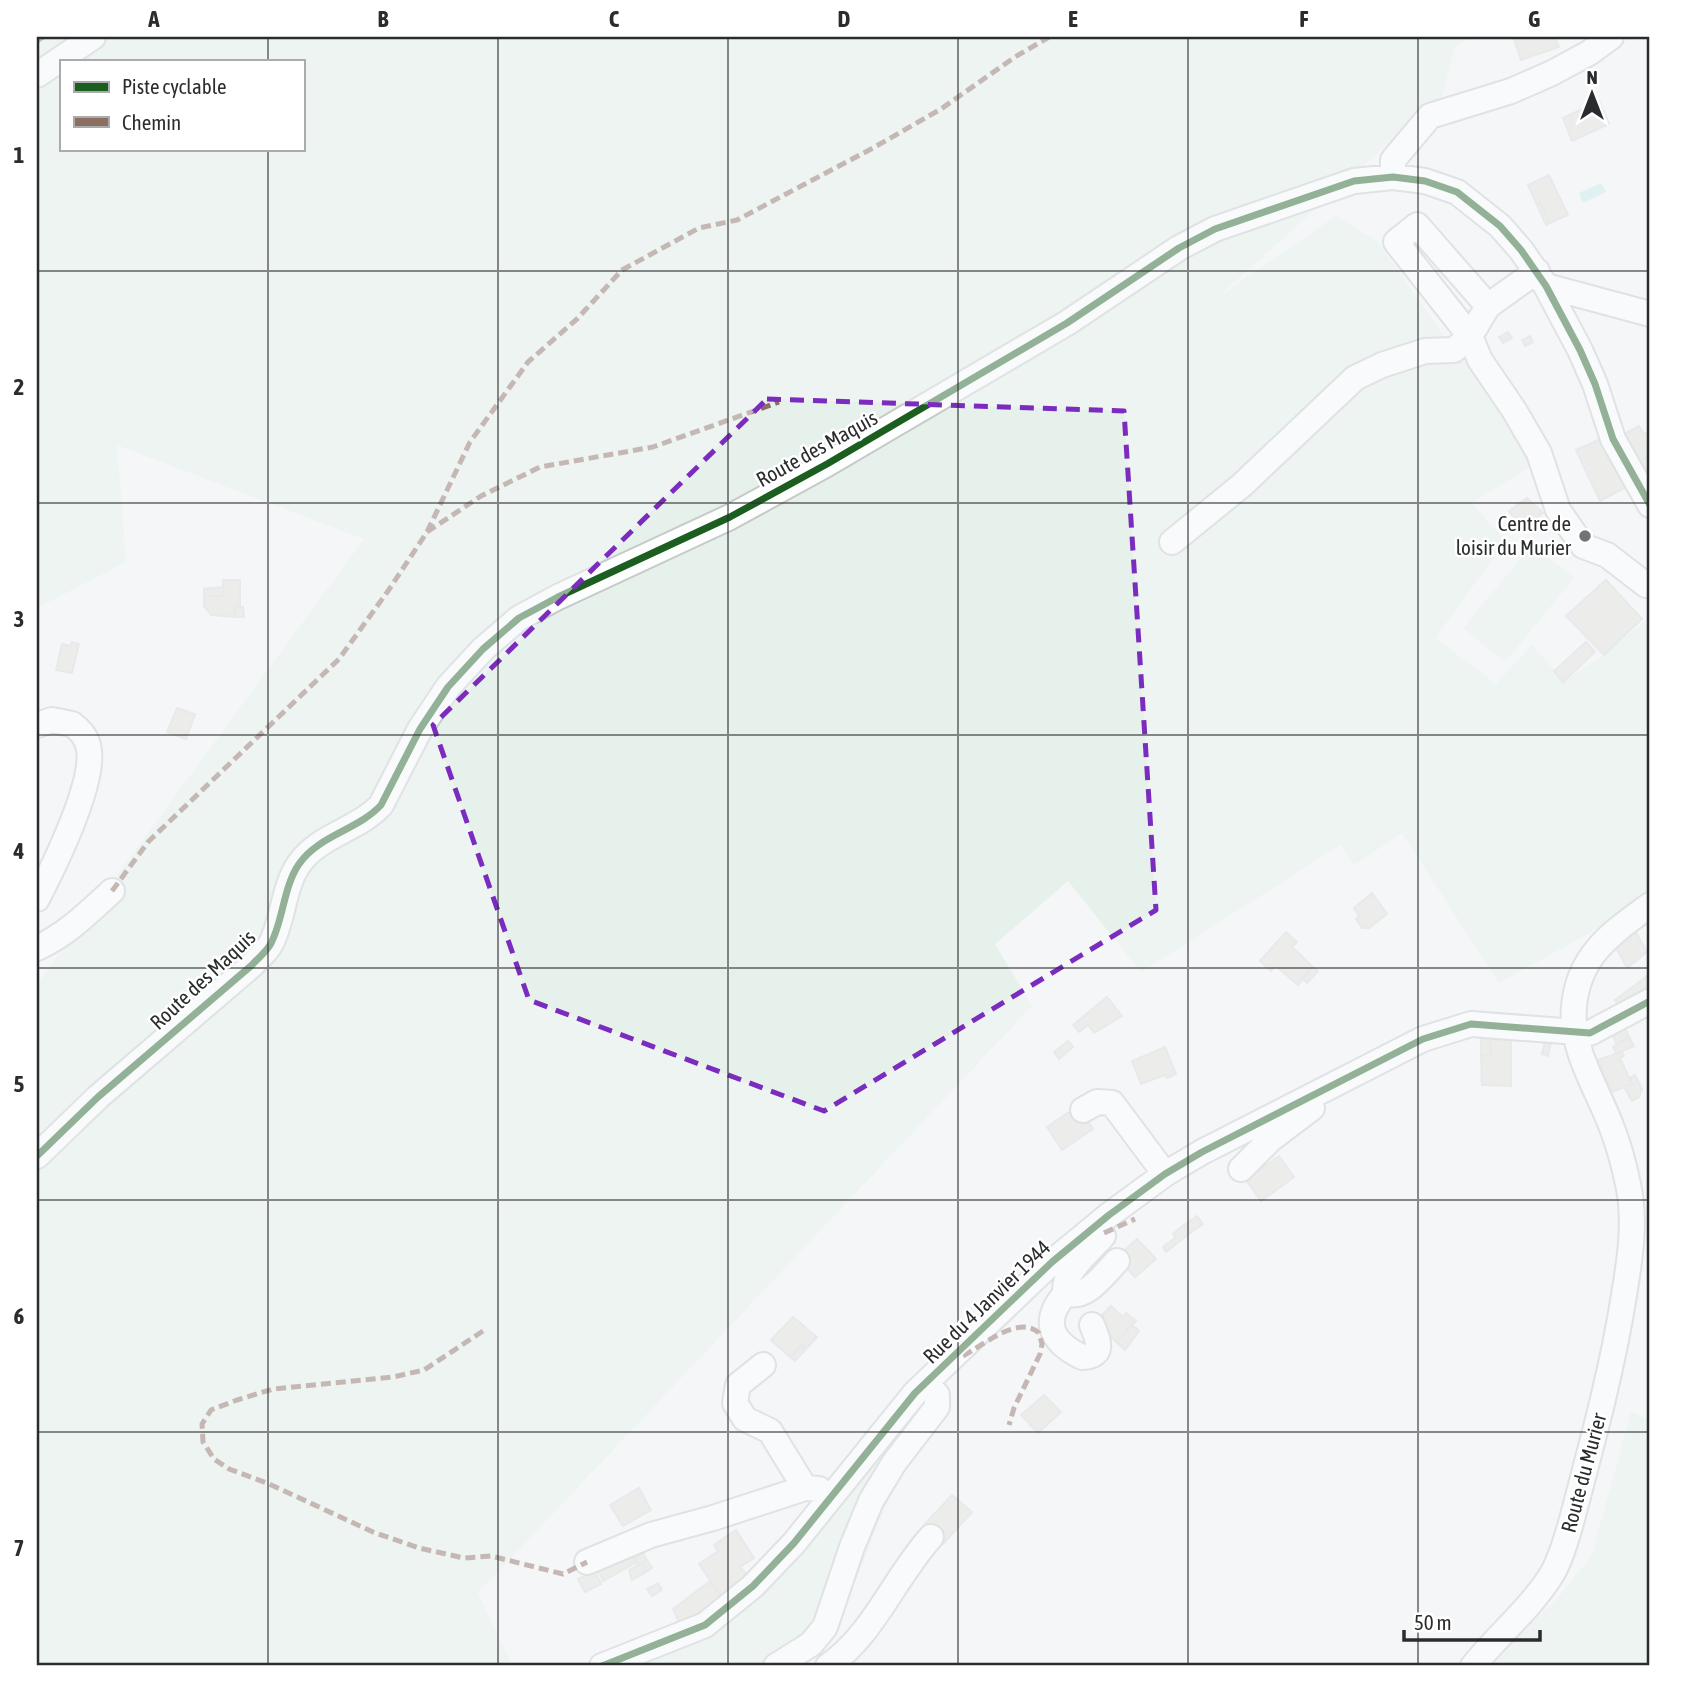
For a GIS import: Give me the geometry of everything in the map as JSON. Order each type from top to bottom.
[{"type":"street","points":[[37,75],[93,37]]},
{"type":"street","points":[[1393,177],[1393,160],[1430,116],[1511,91],[1552,73],[1589,53],[1611,37]]},
{"type":"street","name":"Route des Maquis","points":[[37,1156],[97,1097],[252,965],[270,945],[299,865],[313,849],[372,815],[381,805],[420,729],[448,687],[483,649],[519,618],[558,597],[730,517],[827,464],[1067,323],[1179,248],[1215,229],[1354,181],[1393,177],[1425,181],[1457,192],[1500,226],[1541,279],[1585,362],[1618,449],[1650,505]]},
{"type":"street","points":[[1488,306],[1417,225],[1396,242],[1470,336],[1480,360],[1539,453],[1558,510],[1583,545],[1607,555],[1646,585],[1650,583]]},
{"type":"street","points":[[1172,542],[1242,485],[1355,378],[1382,365],[1425,351],[1454,351],[1470,336],[1488,306],[1541,279],[1650,314]]},
{"type":"street","points":[[37,725],[52,720],[72,724],[88,744],[90,759],[83,790],[67,834],[37,899]]},
{"type":"street","points":[[37,948],[49,943],[83,918],[112,891]]},
{"type":"street","points":[[1650,905],[1597,947],[1586,964],[1578,984],[1574,1006],[1576,1033],[1590,1033],[1650,1001]]},
{"type":"street","points":[[1536,1029],[1574,1006]]},
{"type":"street","name":"Rue du 4 Janvier 1944","points":[[602,1666],[705,1625],[753,1586],[834,1494],[905,1404],[1052,1262],[1165,1174],[1212,1146],[1423,1039],[1471,1024],[1576,1033]]},
{"type":"street","name":"Route du Murier","points":[[1473,1666],[1538,1594],[1553,1573],[1564,1548],[1611,1368],[1630,1251],[1631,1203],[1629,1185],[1612,1128],[1584,1062],[1576,1033]]},
{"type":"street","points":[[1241,1169],[1271,1139],[1310,1109],[1323,1090]]},
{"type":"street","points":[[1083,1110],[1097,1102],[1108,1101],[1116,1106],[1165,1174]]},
{"type":"street","points":[[1066,1293],[1064,1287],[1069,1275],[1104,1234],[1098,1224]]},
{"type":"street","points":[[1066,1293],[1076,1295],[1086,1291],[1117,1261]]},
{"type":"street","points":[[1066,1293],[1055,1306],[1052,1321],[1056,1337],[1063,1347],[1082,1357],[1095,1353],[1098,1341],[1092,1325]]},
{"type":"street","points":[[763,1365],[738,1385],[735,1403],[745,1419],[770,1431],[805,1488]]},
{"type":"street","points":[[776,1666],[811,1644],[825,1626],[871,1501],[894,1463],[937,1406],[937,1395],[927,1384]]},
{"type":"street","points":[[587,1562],[651,1535],[805,1488],[834,1494]]},
{"type":"street","points":[[828,1666],[841,1657],[873,1621],[931,1537]]},
{"type":"highlighted area","points":[[767,399],[1124,411],[1156,910],[824,1111],[529,1000],[433,725]]},
{"type":"shaded area","points":[[37,37],[1470,37],[1454,48],[1443,94],[1217,298],[1336,216],[1377,241],[1454,350],[1469,366],[1537,463],[1471,503],[1506,541],[1435,638],[1496,684],[1532,645],[1564,681],[1604,655],[1650,617],[1650,894],[1635,908],[1499,983],[1402,833],[1354,865],[1340,845],[1141,972],[1068,881],[995,944],[1032,1006],[478,1593],[512,1666],[37,1666],[37,984],[364,539],[117,445],[126,562],[37,608]]},
{"type":"shaded area","points":[[1533,544],[1574,578],[1505,662],[1463,628]]},
{"type":"shaded area","points":[[1631,1412],[1650,1420],[1650,1666],[1485,1666],[1557,1599],[1592,1555]]},
{"type":"shaded area","points":[[875,1452],[900,1472],[833,1635],[805,1666],[572,1666],[656,1640],[711,1618]]},
{"type":"water","points":[[1601,183],[1606,192],[1583,203],[1579,193]]},
{"type":"building","points":[[1555,37],[1559,47],[1521,60],[1514,39]]},
{"type":"building","points":[[1599,101],[1609,124],[1572,141],[1563,118]]},
{"type":"building","points":[[1549,175],[1568,215],[1550,223],[1540,203],[1537,205],[1528,185]]},
{"type":"building","points":[[1540,203],[1550,223],[1546,225],[1537,205]]},
{"type":"building","points":[[1508,332],[1512,338],[1503,343],[1499,337]]},
{"type":"building","points":[[1530,336],[1533,342],[1525,346],[1522,340]]},
{"type":"building","points":[[1639,426],[1644,434],[1650,432],[1650,455],[1634,464],[1624,434]]},
{"type":"building","points":[[1609,435],[1630,485],[1600,501],[1576,450]]},
{"type":"building","points":[[1645,458],[1650,468],[1650,477],[1642,482],[1634,464]]},
{"type":"building","points":[[1527,498],[1543,513],[1522,529],[1509,511]]},
{"type":"building","points":[[223,580],[240,580],[240,606],[235,607],[235,617],[211,615],[204,606],[204,596],[223,596]]},
{"type":"building","points":[[1606,580],[1642,619],[1604,655],[1566,616]]},
{"type":"building","points":[[223,587],[223,596],[204,596],[204,589]]},
{"type":"building","points":[[235,607],[243,607],[244,617],[235,617]]},
{"type":"building","points":[[72,642],[79,644],[72,673],[56,670],[62,644],[70,646]]},
{"type":"building","points":[[1586,642],[1595,652],[1563,682],[1554,671]]},
{"type":"building","points":[[177,708],[195,714],[186,739],[167,732]]},
{"type":"building","points":[[1372,893],[1387,914],[1369,928],[1362,928],[1356,919],[1359,916],[1354,908]]},
{"type":"building","points":[[1634,929],[1647,952],[1627,968],[1612,940]]},
{"type":"building","points":[[1286,932],[1297,942],[1292,947],[1313,967],[1298,985],[1276,966],[1271,971],[1260,961]]},
{"type":"building","points":[[1313,967],[1318,971],[1307,983],[1302,978]]},
{"type":"building","points":[[1650,974],[1650,991],[1623,1011],[1615,1000]]},
{"type":"building","points":[[1107,997],[1122,1016],[1094,1033],[1088,1025],[1079,1032],[1073,1025]]},
{"type":"building","points":[[1625,1027],[1629,1037],[1617,1045],[1613,1036]]},
{"type":"building","points":[[1489,1032],[1511,1034],[1511,1086],[1482,1085],[1481,1055],[1491,1055]]},
{"type":"building","points":[[1481,1034],[1489,1034],[1491,1055],[1481,1055]]},
{"type":"building","points":[[1629,1037],[1634,1046],[1616,1054],[1613,1047]]},
{"type":"building","points":[[1068,1041],[1073,1047],[1059,1059],[1054,1052]]},
{"type":"building","points":[[1545,1041],[1551,1042],[1548,1056],[1542,1054]]},
{"type":"building","points":[[1165,1047],[1176,1074],[1141,1084],[1132,1061]]},
{"type":"building","points":[[1622,1052],[1624,1056],[1620,1058],[1632,1084],[1612,1092],[1597,1060]]},
{"type":"building","points":[[1635,1075],[1642,1089],[1639,1097],[1632,1101],[1624,1087],[1632,1084],[1630,1078]]},
{"type":"building","points":[[1078,1106],[1093,1129],[1062,1150],[1047,1127]]},
{"type":"building","points":[[1279,1156],[1294,1177],[1261,1201],[1246,1180]]},
{"type":"building","points":[[1197,1216],[1203,1224],[1190,1233],[1184,1225]]},
{"type":"building","points":[[1184,1225],[1190,1233],[1166,1252],[1163,1247],[1176,1237],[1173,1234]]},
{"type":"building","points":[[1137,1239],[1156,1259],[1135,1277],[1117,1257]]},
{"type":"building","points":[[1111,1306],[1123,1317],[1126,1313],[1136,1321],[1116,1342],[1096,1321]]},
{"type":"building","points":[[793,1317],[817,1337],[806,1349],[802,1345],[790,1357],[771,1340]]},
{"type":"building","points":[[1132,1325],[1139,1331],[1125,1350],[1116,1342]]},
{"type":"building","points":[[802,1345],[806,1349],[795,1361],[790,1357]]},
{"type":"building","points":[[1044,1395],[1061,1412],[1038,1433],[1021,1415]]},
{"type":"building","points":[[639,1488],[651,1510],[623,1526],[610,1505]]},
{"type":"building","points":[[952,1495],[972,1512],[943,1544],[924,1525]]},
{"type":"building","points":[[736,1530],[754,1558],[740,1567],[748,1576],[722,1598],[699,1564],[718,1551],[714,1545]]},
{"type":"building","points":[[639,1546],[643,1553],[634,1558],[637,1562],[603,1581],[597,1568]]},
{"type":"building","points":[[643,1553],[647,1560],[638,1565],[634,1558]]},
{"type":"building","points":[[647,1560],[652,1568],[646,1572],[642,1563]]},
{"type":"building","points":[[642,1563],[646,1572],[632,1580],[629,1570]]},
{"type":"building","points":[[595,1571],[601,1584],[585,1592],[578,1579]]},
{"type":"building","points":[[710,1581],[722,1598],[681,1627],[673,1609]]},
{"type":"building","points":[[658,1583],[662,1590],[652,1596],[647,1589]]},
{"type":"marked path","points":[[37,41],[43,37]]},
{"type":"marked path","points":[[112,891],[148,842],[339,659],[427,532],[470,442],[528,362],[577,319],[622,270],[699,228],[737,220],[873,148],[941,109],[1015,57],[1049,37]]},
{"type":"marked path","points":[[427,532],[481,496],[540,467],[653,447],[779,402]]},
{"type":"marked path","points":[[1104,1233],[1135,1219]]},
{"type":"marked path","points":[[963,1356],[1011,1329],[1031,1328],[1039,1333],[1042,1344],[1040,1354],[1014,1408],[1009,1425]]},
{"type":"marked path","points":[[483,1331],[424,1370],[393,1377],[273,1389],[211,1410],[202,1424],[203,1442],[214,1459],[229,1469],[267,1483],[373,1532],[419,1548],[464,1558],[491,1556],[563,1574],[587,1562]]},
{"type":"cycle path","points":[[37,1156],[98,1097],[266,950],[278,926],[290,883],[299,864],[317,846],[372,814],[381,805],[420,729],[448,687],[483,649],[519,618],[558,597],[730,517],[827,464],[1067,323],[1179,248],[1215,229],[1354,181],[1393,177],[1425,181],[1457,192],[1500,226],[1546,286],[1595,384],[1613,439],[1650,505]]},
{"type":"cycle path","points":[[602,1666],[705,1625],[753,1586],[794,1543],[915,1393],[1052,1262],[1165,1174],[1202,1152],[1423,1039],[1471,1024],[1590,1033],[1650,1001]]},
{"type":"place","name":"Centre de loisir du Murier","points":[[1585,536]]}]
